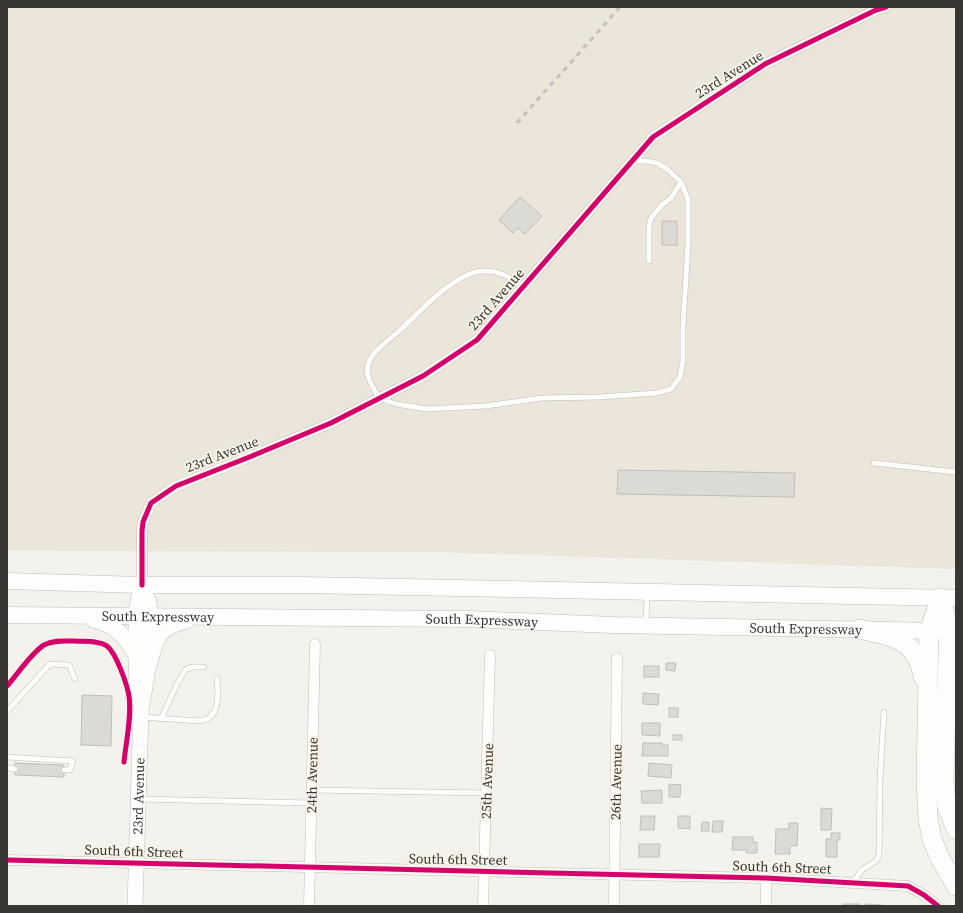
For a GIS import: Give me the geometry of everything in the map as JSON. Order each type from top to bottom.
[{"type":"highway","points":[[948,598],[929,631],[926,781],[929,825],[932,839],[940,858],[956,886]]},
{"type":"highway","points":[[948,598],[952,631],[946,707],[944,782],[946,803],[956,829]]},
{"type":"highway","points":[[859,629],[892,636],[907,644],[914,652],[920,662],[923,675],[928,715]]},
{"type":"highway","points":[[946,707],[952,670],[956,662]]},
{"type":"main road","points":[[7,581],[142,585],[303,585],[948,598]]},
{"type":"main road","name":"23rd Avenue","points":[[135,906],[141,714],[148,668],[143,617],[137,601],[142,585]]},
{"type":"main road","name":"South Expressway","points":[[7,614],[143,617],[469,619],[646,626],[952,631]]},
{"type":"main road","points":[[71,615],[100,621],[113,627],[128,641],[136,654]]},
{"type":"main road","name":"23rd Avenue","points":[[141,714],[136,683],[136,654],[143,617]]},
{"type":"main road","points":[[148,668],[156,641],[161,632],[180,622],[201,617]]},
{"type":"street","name":"23rd Avenue","points":[[142,585],[142,531],[143,522],[151,503],[176,486],[324,426],[423,376],[478,340],[654,136],[766,64],[876,10],[886,7]]},
{"type":"street","name":"24th Avenue","points":[[309,906],[315,644]]},
{"type":"street","name":"25th Avenue","points":[[483,906],[490,655]]},
{"type":"street","name":"26th Avenue","points":[[614,906],[617,658]]},
{"type":"street","name":"South 6th Street","points":[[7,860],[766,878],[908,886],[929,898],[938,906]]},
{"type":"street","points":[[766,878],[766,906]]},
{"type":"lane","points":[[523,288],[504,274],[481,271],[473,273],[456,282],[433,299],[379,349],[369,363],[369,380],[379,398],[396,404],[427,409],[486,406],[542,398],[600,397],[658,393],[671,389],[680,377],[683,361],[688,199],[681,182],[667,169],[657,163],[632,161]]},
{"type":"lane","points":[[649,261],[651,218],[663,204],[671,198],[681,182]]},
{"type":"lane","points":[[874,462],[956,472]]},
{"type":"lane","points":[[646,626],[647,592]]},
{"type":"lane","points":[[7,711],[50,664],[69,665],[75,679]]},
{"type":"lane","points":[[161,719],[177,684],[186,669],[193,667],[204,667]]},
{"type":"lane","points":[[141,714],[161,719],[200,721],[209,718],[214,714],[217,705],[217,678]]},
{"type":"lane","points":[[852,883],[862,870],[876,861],[879,856],[880,779],[884,712]]},
{"type":"lane","points":[[7,757],[73,760],[70,770],[64,770]]},
{"type":"lane","points":[[7,768],[15,769]]},
{"type":"lane","points":[[311,790],[486,793]]},
{"type":"lane","points":[[138,799],[311,803]]},
{"type":"shaded area","points":[[7,7],[956,7],[956,569],[437,552],[7,551]]},
{"type":"building","points":[[520,197],[542,216],[525,234],[518,228],[513,233],[499,220]]},
{"type":"building","points":[[662,221],[677,221],[677,245],[662,245]]},
{"type":"building","points":[[618,470],[795,473],[794,497],[617,494]]},
{"type":"building","points":[[666,663],[676,663],[675,671],[666,670]]},
{"type":"building","points":[[644,666],[659,666],[659,677],[644,677]]},
{"type":"building","points":[[643,693],[659,694],[658,705],[643,704]]},
{"type":"building","points":[[82,695],[112,696],[111,746],[81,745]]},
{"type":"building","points":[[669,708],[678,708],[678,717],[669,717]]},
{"type":"building","points":[[642,723],[660,723],[660,736],[642,735]]},
{"type":"building","points":[[673,735],[682,735],[682,740],[673,740]]},
{"type":"building","points":[[643,743],[662,743],[662,745],[668,745],[668,756],[642,756]]},
{"type":"building","points":[[15,763],[64,765],[64,777],[15,775]]},
{"type":"building","points":[[649,763],[672,765],[671,778],[648,776]]},
{"type":"building","points":[[669,784],[681,785],[680,797],[669,797]]},
{"type":"building","points":[[662,790],[662,803],[642,803],[641,791]]},
{"type":"building","points":[[821,808],[832,809],[831,830],[821,830]]},
{"type":"building","points":[[641,816],[655,816],[654,830],[640,830]]},
{"type":"building","points":[[678,816],[690,816],[690,829],[678,828]]},
{"type":"building","points":[[713,821],[723,821],[722,832],[712,832]]},
{"type":"building","points":[[702,822],[709,822],[709,831],[701,831]]},
{"type":"building","points":[[789,823],[798,823],[797,846],[790,846],[790,854],[775,854],[776,829],[789,829]]},
{"type":"building","points":[[831,833],[840,833],[840,840],[837,840],[837,857],[826,857],[826,839],[831,839]]},
{"type":"building","points":[[733,837],[753,837],[753,842],[757,842],[757,853],[746,853],[746,850],[732,850]]},
{"type":"building","points":[[639,844],[660,844],[659,857],[639,857]]},
{"type":"building","points":[[843,904],[860,904],[860,906],[843,906]]},
{"type":"building","points":[[865,904],[882,905],[882,906],[865,906]]},
{"type":"railway","points":[[517,123],[620,7]]},
{"type":"cycle path","points":[[142,585],[142,531],[143,522],[151,503],[176,486],[331,423],[423,376],[477,340],[653,137],[765,64],[876,10],[886,7]]},
{"type":"cycle path","points":[[7,686],[39,648],[47,643],[62,641],[91,642],[107,646],[114,655],[124,677],[129,696],[129,721],[124,762]]},
{"type":"cycle path","points":[[7,860],[766,878],[908,886],[924,895],[938,906]]}]
